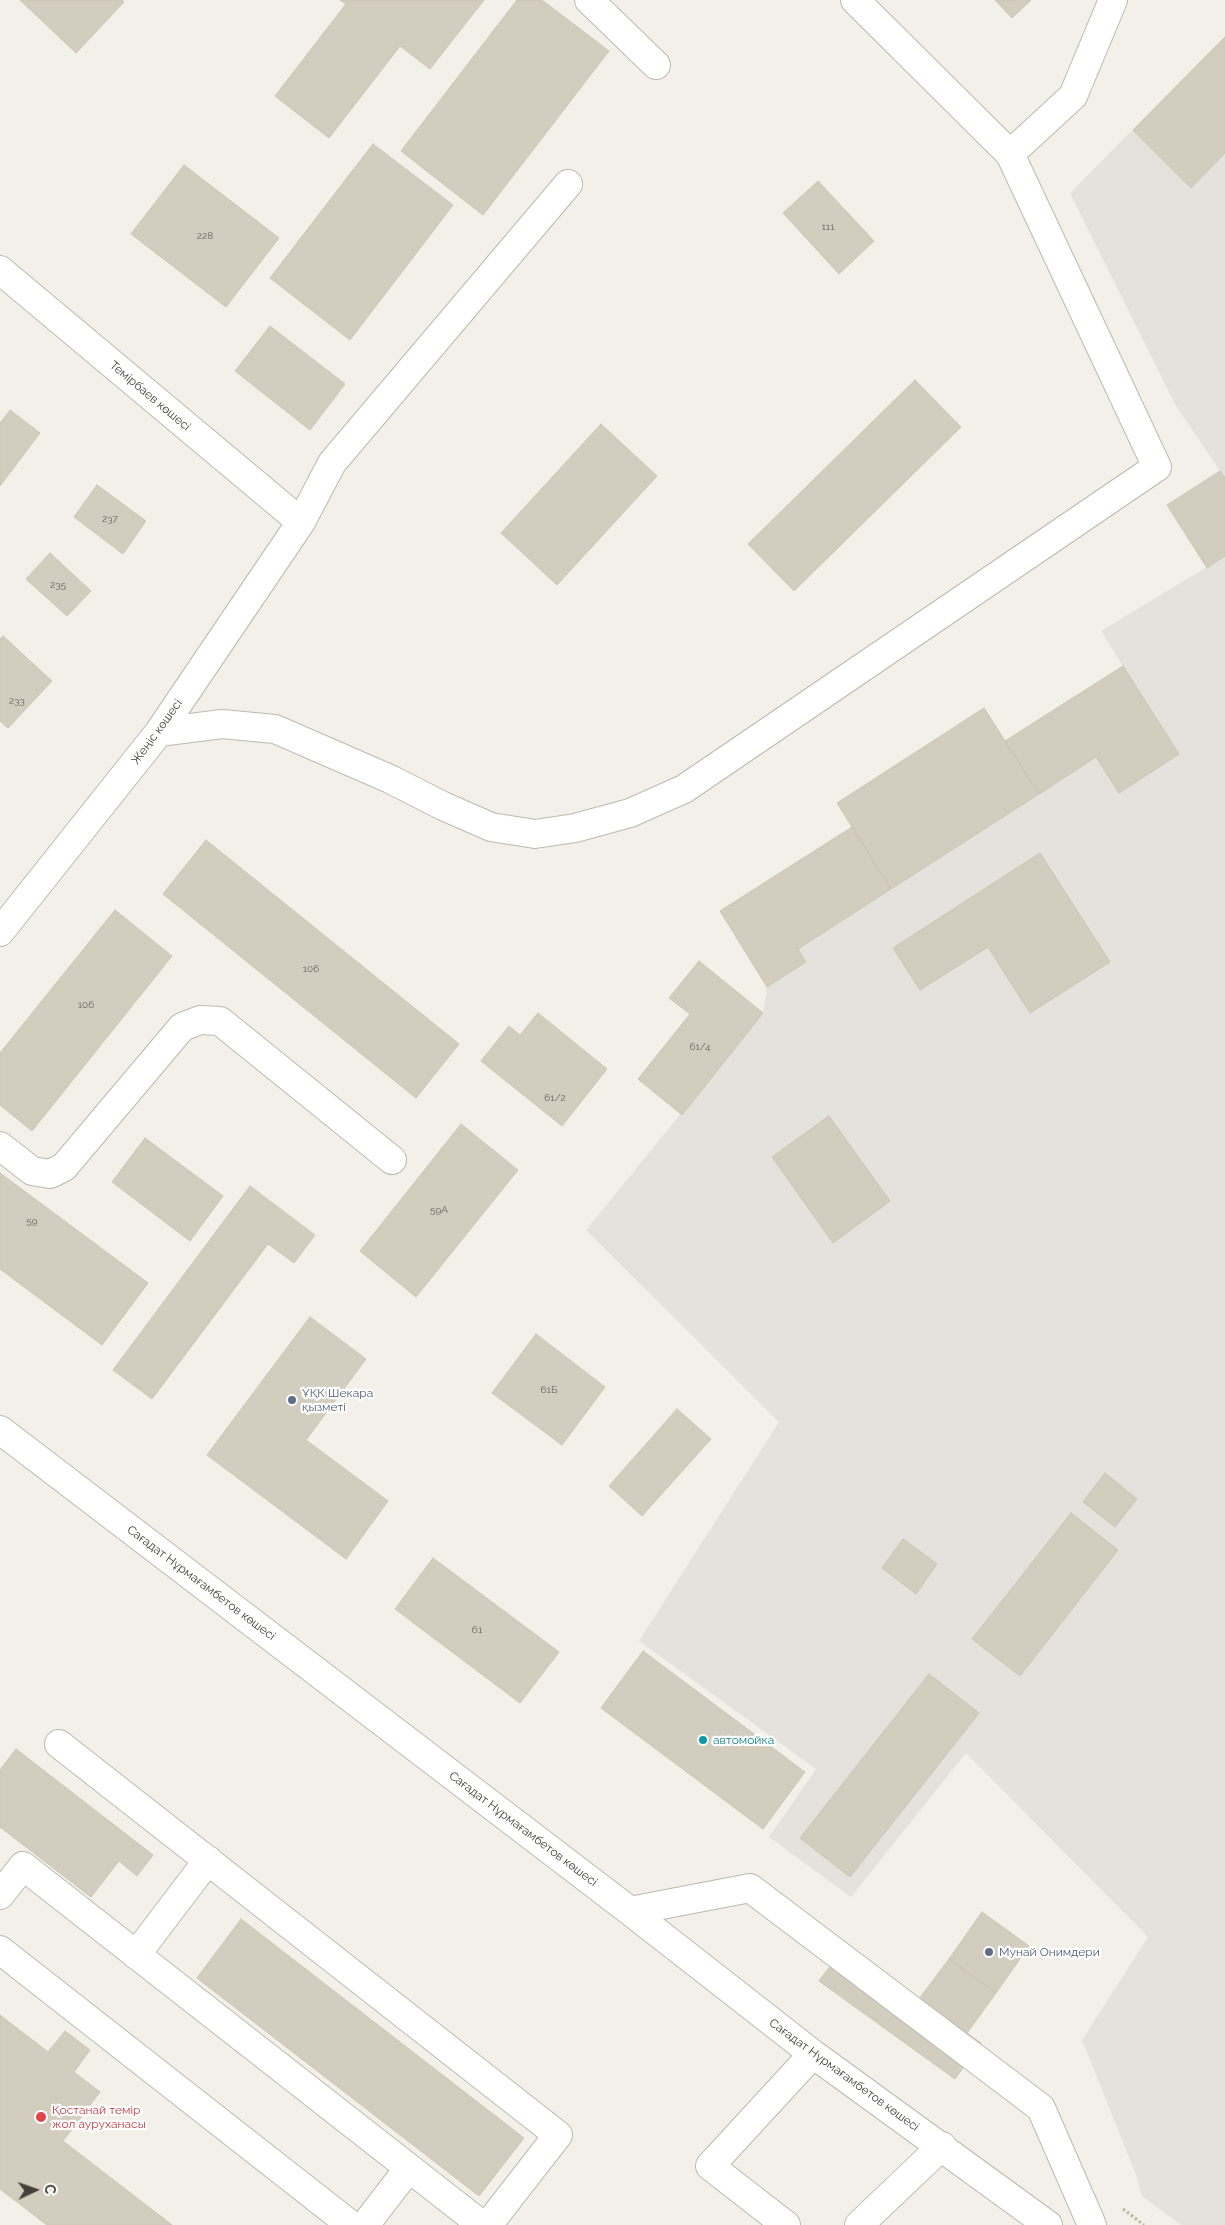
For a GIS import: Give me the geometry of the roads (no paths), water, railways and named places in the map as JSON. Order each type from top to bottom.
[{"type":"street","points":[[588,0],[656,65]]},
{"type":"street","points":[[159,732],[222,724],[275,729],[390,779],[491,827],[535,834],[576,828],[630,813],[684,789],[1157,467],[1010,154],[855,0]]},
{"type":"street","points":[[1010,154],[1073,96],[1112,0]]},
{"type":"street","name":"Жеңіс көшесі","points":[[0,932],[159,732],[301,522],[332,463],[568,184]]},
{"type":"street","name":"Темірбаев көшесі","points":[[0,270],[301,522]]},
{"type":"street","points":[[0,1146],[32,1171],[50,1174],[64,1167],[182,1027],[200,1020],[220,1021],[392,1160]]},
{"type":"street","name":"Сағадат Нұрмағамбетов көшесі","points":[[0,1430],[630,1911],[813,2054],[942,2146],[1048,2225]]},
{"type":"street","points":[[59,1744],[558,2135],[488,2225]]},
{"type":"street","points":[[136,1955],[208,1860]]},
{"type":"street","points":[[0,1895],[23,1866],[482,2225]]},
{"type":"street","points":[[630,1911],[750,1888],[1041,2108],[1092,2225]]},
{"type":"street","points":[[0,1950],[351,2225]]},
{"type":"street","points":[[786,2225],[710,2166],[813,2054]]},
{"type":"street","points":[[859,2225],[942,2146]]},
{"type":"street","points":[[365,2225],[409,2168]]},
{"type":"place","name":"ҰҚК Шекара қызметі","points":[[292,1400]]},
{"type":"place","name":"автомойка","points":[[703,1740]]},
{"type":"place","name":"Мунай Онимдери","points":[[989,1952]]},
{"type":"place","name":"Қостанай темір жол ауруханасы","points":[[41,2117]]}]
